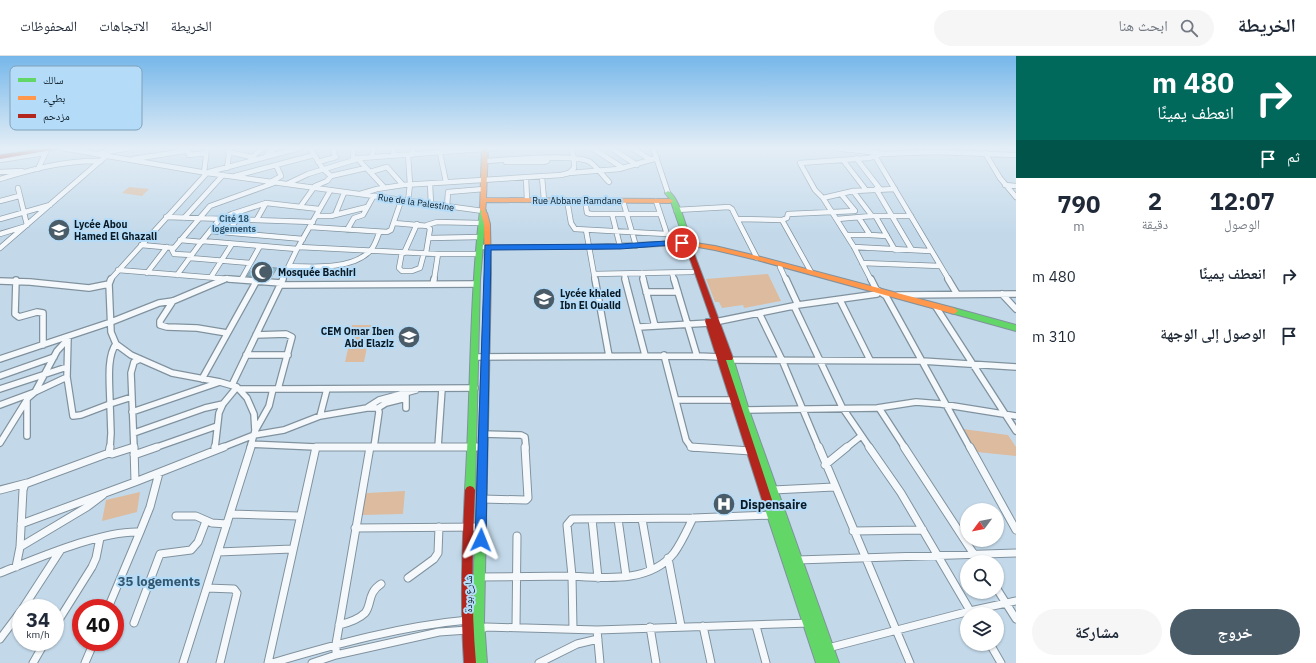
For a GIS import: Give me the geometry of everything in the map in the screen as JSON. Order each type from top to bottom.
[{"type":"street","points":[[0,180],[12,176]]},
{"type":"street","points":[[0,248],[84,176]]},
{"type":"street","points":[[203,176],[118,270],[109,284],[111,335],[116,344],[124,351],[172,373],[234,386],[275,389],[475,388]]},
{"type":"street","points":[[184,218],[222,176]]},
{"type":"street","name":"Rue de la Palestine","points":[[230,176],[408,202],[483,211]]},
{"type":"street","points":[[196,205],[210,206],[272,182],[281,176]]},
{"type":"street","points":[[287,184],[305,176]]},
{"type":"street","points":[[300,207],[316,185],[327,181],[331,176]]},
{"type":"street","points":[[374,176],[384,188]]},
{"type":"street","points":[[395,176],[403,185]]},
{"type":"street","points":[[408,202],[410,176]]},
{"type":"street","points":[[445,176],[446,182]]},
{"type":"street","points":[[483,211],[484,176]]},
{"type":"street","points":[[447,207],[448,192],[484,184],[547,176]]},
{"type":"street","points":[[604,176],[609,182]]},
{"type":"street","points":[[663,176],[712,323],[734,400],[822,663]]},
{"type":"street","points":[[807,176],[815,190],[823,198],[837,219],[854,247],[877,292]]},
{"type":"street","points":[[856,176],[866,190]]},
{"type":"street","points":[[869,176],[878,189],[912,250]]},
{"type":"street","points":[[887,176],[930,251],[957,294]]},
{"type":"street","points":[[1000,176],[1016,198]]},
{"type":"street","points":[[542,177],[544,200]]},
{"type":"street","points":[[526,178],[527,200]]},
{"type":"street","points":[[359,195],[384,188],[410,184],[446,182],[484,184]]},
{"type":"street","points":[[430,183],[431,205]]},
{"type":"street","points":[[1005,185],[1016,186]]},
{"type":"street","points":[[18,188],[26,226]]},
{"type":"street","points":[[823,198],[853,191],[895,189]]},
{"type":"street","points":[[215,450],[219,413],[234,386],[246,355],[298,248],[330,191]]},
{"type":"street","points":[[853,191],[874,216],[895,250]]},
{"type":"street","points":[[335,215],[344,193]]},
{"type":"street","points":[[737,219],[782,220],[786,218],[788,214],[832,213],[855,210],[841,194]]},
{"type":"street","points":[[0,201],[19,196]]},
{"type":"street","points":[[347,230],[354,218],[363,215],[373,197]]},
{"type":"street","points":[[669,197],[673,199],[678,221]]},
{"type":"street","name":"Rue Abbane Ramdane","points":[[484,200],[656,201],[669,197]]},
{"type":"street","points":[[567,200],[572,225],[575,229],[616,230],[667,234],[685,243],[692,272],[712,323],[730,360],[745,410],[832,663]]},
{"type":"street","points":[[585,200],[586,211],[589,214],[660,214]]},
{"type":"street","points":[[310,228],[380,233],[390,231],[401,201]]},
{"type":"street","points":[[623,201],[636,246]]},
{"type":"street","points":[[656,201],[667,234]]},
{"type":"street","points":[[177,275],[219,220],[232,214],[266,203],[319,209]]},
{"type":"street","points":[[257,220],[266,203]]},
{"type":"street","points":[[0,219],[52,204]]},
{"type":"street","points":[[210,206],[172,250],[174,254],[222,261],[250,263]]},
{"type":"street","points":[[316,216],[335,215],[367,208]]},
{"type":"street","points":[[676,210],[730,208],[757,258]]},
{"type":"street","name":"شارع بودة","points":[[481,663],[478,621],[485,357],[481,237],[483,211]]},
{"type":"street","name":"شارع بودة","points":[[470,663],[467,630],[468,527],[474,447],[476,284],[487,224],[483,211]]},
{"type":"street","points":[[612,214],[620,246]]},
{"type":"street","points":[[837,219],[874,216],[911,216]]},
{"type":"street","points":[[166,217],[313,222]]},
{"type":"street","points":[[859,218],[870,236]]},
{"type":"street","points":[[228,232],[237,219]]},
{"type":"street","points":[[782,220],[811,272]]},
{"type":"street","points":[[394,223],[427,225],[437,222],[481,223]]},
{"type":"street","points":[[416,224],[403,252],[399,264],[400,270],[412,271],[420,268],[430,229],[427,225]]},
{"type":"street","points":[[0,234],[26,226]]},
{"type":"street","points":[[586,230],[609,356]]},
{"type":"street","points":[[210,231],[303,239]]},
{"type":"street","points":[[289,266],[330,266],[357,259],[371,251],[380,233]]},
{"type":"street","points":[[847,236],[887,236]]},
{"type":"street","points":[[428,238],[481,237]]},
{"type":"street","points":[[180,240],[260,246],[438,254],[482,249],[636,246],[685,243],[757,258],[811,272],[886,296],[1016,328]]},
{"type":"street","points":[[211,277],[232,244]]},
{"type":"street","points":[[141,245],[174,248]]},
{"type":"street","points":[[241,280],[260,246]]},
{"type":"street","points":[[147,273],[167,247]]},
{"type":"street","points":[[707,247],[877,292],[897,295],[1016,294]]},
{"type":"street","points":[[854,247],[930,251]]},
{"type":"street","points":[[433,284],[438,254]]},
{"type":"street","points":[[862,263],[940,266]]},
{"type":"street","points":[[780,267],[842,407],[901,493],[968,607]]},
{"type":"street","points":[[118,270],[227,278],[280,284],[476,284]]},
{"type":"street","points":[[594,274],[692,272]]},
{"type":"street","points":[[642,273],[655,326]]},
{"type":"street","points":[[672,273],[698,356]]},
{"type":"street","points":[[624,274],[639,327],[645,355]]},
{"type":"street","points":[[0,359],[68,338],[151,306],[173,301],[227,278]]},
{"type":"street","points":[[1,281],[16,280],[89,288],[109,284]]},
{"type":"street","points":[[16,280],[15,314],[19,317],[37,312],[43,313],[43,345]]},
{"type":"street","points":[[202,379],[256,282]]},
{"type":"street","points":[[646,292],[678,292]]},
{"type":"street","points":[[639,327],[688,326],[712,323],[877,292]]},
{"type":"street","points":[[1002,294],[1016,309]]},
{"type":"street","points":[[897,295],[1016,332]]},
{"type":"street","points":[[886,296],[1016,530]]},
{"type":"street","points":[[840,300],[870,360]]},
{"type":"street","points":[[173,301],[159,325],[197,328],[227,333]]},
{"type":"street","points":[[938,309],[1016,431]]},
{"type":"street","points":[[759,313],[782,360],[834,487],[910,663]]},
{"type":"street","points":[[254,433],[263,418],[275,389],[288,355],[292,336],[256,335]]},
{"type":"street","points":[[0,443],[28,398],[35,392],[58,351],[68,338]]},
{"type":"street","points":[[68,338],[67,377],[73,416],[81,415],[132,397]]},
{"type":"street","points":[[109,453],[111,433],[110,358],[111,350],[116,344]]},
{"type":"street","points":[[246,355],[288,355]]},
{"type":"street","points":[[476,357],[664,355],[698,356],[730,360],[922,361],[1016,367]]},
{"type":"street","points":[[664,355],[686,440],[691,447],[751,451]]},
{"type":"street","points":[[0,376],[54,358]]},
{"type":"street","points":[[135,482],[132,369],[136,360],[140,359]]},
{"type":"street","points":[[0,389],[67,367]]},
{"type":"street","points":[[11,386],[12,372]]},
{"type":"street","points":[[0,405],[35,392],[67,377]]},
{"type":"street","points":[[132,412],[220,382]]},
{"type":"street","points":[[183,663],[254,433],[254,414],[251,406],[234,386]]},
{"type":"street","points":[[21,524],[88,499],[103,495],[254,433],[284,430],[320,416],[367,408],[378,408],[422,388]]},
{"type":"street","points":[[320,416],[327,389]]},
{"type":"street","points":[[438,447],[442,389]]},
{"type":"street","points":[[367,408],[379,400],[406,395]]},
{"type":"street","points":[[406,395],[406,408]]},
{"type":"street","points":[[27,436],[28,398]]},
{"type":"street","points":[[676,400],[734,400]]},
{"type":"street","points":[[745,410],[842,407],[879,408],[910,402],[946,404],[1016,416]]},
{"type":"street","points":[[134,433],[205,408],[223,404]]},
{"type":"street","points":[[336,655],[336,644],[355,528],[379,412],[378,408]]},
{"type":"street","points":[[879,408],[974,554]]},
{"type":"street","points":[[134,455],[217,426]]},
{"type":"street","points":[[482,499],[526,500],[528,498],[525,437],[483,434]]},
{"type":"street","points":[[825,465],[861,436]]},
{"type":"street","points":[[251,444],[316,447],[483,446]]},
{"type":"street","points":[[0,490],[27,483],[109,453],[112,454],[134,447]]},
{"type":"street","points":[[268,663],[299,516],[316,447]]},
{"type":"street","points":[[112,599],[150,507],[159,473]]},
{"type":"street","points":[[16,567],[20,547],[23,487],[27,483]]},
{"type":"street","points":[[773,490],[834,487]]},
{"type":"street","points":[[20,547],[87,507],[103,495]]},
{"type":"street","points":[[230,514],[299,516]]},
{"type":"street","points":[[573,629],[572,576],[567,525],[569,521],[592,519],[693,518],[773,515]]},
{"type":"street","points":[[176,516],[196,516],[204,518],[206,521],[212,523],[227,524]]},
{"type":"street","points":[[479,577],[572,576],[598,578],[626,576],[651,570],[668,558],[681,546],[687,536],[693,518]]},
{"type":"street","points":[[592,519],[598,578]]},
{"type":"street","points":[[618,519],[626,576]]},
{"type":"street","points":[[642,519],[651,570]]},
{"type":"street","points":[[134,623],[160,554],[195,548],[206,521]]},
{"type":"street","points":[[408,578],[434,559],[438,553],[439,527]]},
{"type":"street","points":[[355,528],[481,527]]},
{"type":"street","points":[[0,574],[60,551],[100,538],[130,530],[140,532]]},
{"type":"street","points":[[853,531],[923,530]]},
{"type":"street","points":[[516,627],[517,536]]},
{"type":"street","points":[[64,612],[92,567],[96,558],[100,538]]},
{"type":"street","points":[[218,552],[292,549]]},
{"type":"street","points":[[29,599],[60,551]]},
{"type":"street","points":[[797,560],[1016,553]]},
{"type":"street","points":[[668,558],[681,626]]},
{"type":"street","points":[[339,625],[352,622],[365,613],[372,592],[376,586],[381,584]]},
{"type":"street","points":[[207,588],[234,589],[237,593],[220,663]]},
{"type":"street","points":[[1003,599],[1016,619]]},
{"type":"street","points":[[990,607],[1016,601]]},
{"type":"street","points":[[828,648],[960,615]]},
{"type":"street","points":[[272,663],[336,644],[438,622],[467,620],[478,621],[486,627]]},
{"type":"street","points":[[0,639],[12,622]]},
{"type":"street","points":[[312,663],[336,655],[439,632],[467,630],[478,631],[486,627],[597,630],[681,626],[756,626],[819,622]]},
{"type":"street","points":[[703,626],[711,663]]},
{"type":"street","points":[[756,626],[766,663]]},
{"type":"street","points":[[650,627],[656,663]]},
{"type":"street","points":[[597,630],[600,663]]},
{"type":"street","points":[[539,663],[576,644],[598,639]]},
{"type":"street","points":[[33,663],[40,651]]},
{"type":"street","points":[[85,663],[90,651]]},
{"type":"street","points":[[994,651],[1001,663]]},
{"type":"shaded area","points":[[129,187],[149,189],[142,196],[122,193]]},
{"type":"shaded area","points":[[768,274],[781,301],[744,308],[743,305],[722,308],[719,302],[715,302],[706,279]]},
{"type":"shaded area","points":[[352,325],[374,325],[372,335],[350,335]]},
{"type":"shaded area","points":[[351,336],[369,337],[364,362],[345,362]]},
{"type":"shaded area","points":[[963,429],[1008,435],[1016,447],[1016,456],[977,452]]},
{"type":"shaded area","points":[[405,491],[403,514],[362,515],[365,496],[367,493]]},
{"type":"shaded area","points":[[140,492],[137,512],[102,521],[106,500]]},
{"type":"building","name":"Mosquée Bachiri","points":[[254,266],[277,268],[271,278],[247,276]]},
{"type":"traffic: fast","points":[[668,193],[673,199],[688,242]]},
{"type":"traffic: fast","points":[[470,490],[475,315],[479,245],[483,210]]},
{"type":"traffic: fast","points":[[954,311],[1016,328]]},
{"type":"traffic: fast","points":[[729,358],[745,410],[833,663]]},
{"type":"traffic: fast","points":[[481,663],[478,621],[485,378]]},
{"type":"traffic: fast","points":[[769,506],[822,663]]},
{"type":"traffic: slow","points":[[483,210],[484,176]]},
{"type":"traffic: slow","points":[[484,200],[670,201]]},
{"type":"traffic: slow","points":[[484,213],[487,224],[488,273],[485,378]]},
{"type":"traffic: slow","points":[[689,244],[715,248],[757,258],[954,311]]},
{"type":"traffic: jam","points":[[688,245],[729,358]]},
{"type":"traffic: jam","points":[[709,321],[769,506]]},
{"type":"traffic: jam","points":[[470,490],[467,620],[470,663]]},
{"type":"place","name":"Lycée Abou Hamed El Ghazali","points":[[59,230]]},
{"type":"place","name":"Mosquée Bachiri","points":[[262,272]]},
{"type":"place","name":"Lycée khaled Ibn El Oualid","points":[[544,299]]},
{"type":"place","name":"CEM Omar Iben Abd Elaziz","points":[[409,337]]},
{"type":"place","name":"Dispensaire","points":[[724,504]]},
{"type":"district","name":"Cité 18 logements","points":[[234,224]]},
{"type":"district","name":"35 logements","points":[[159,581]]},
{"type":"route","points":[[481,540],[488,247],[590,247],[682,243]]}]
